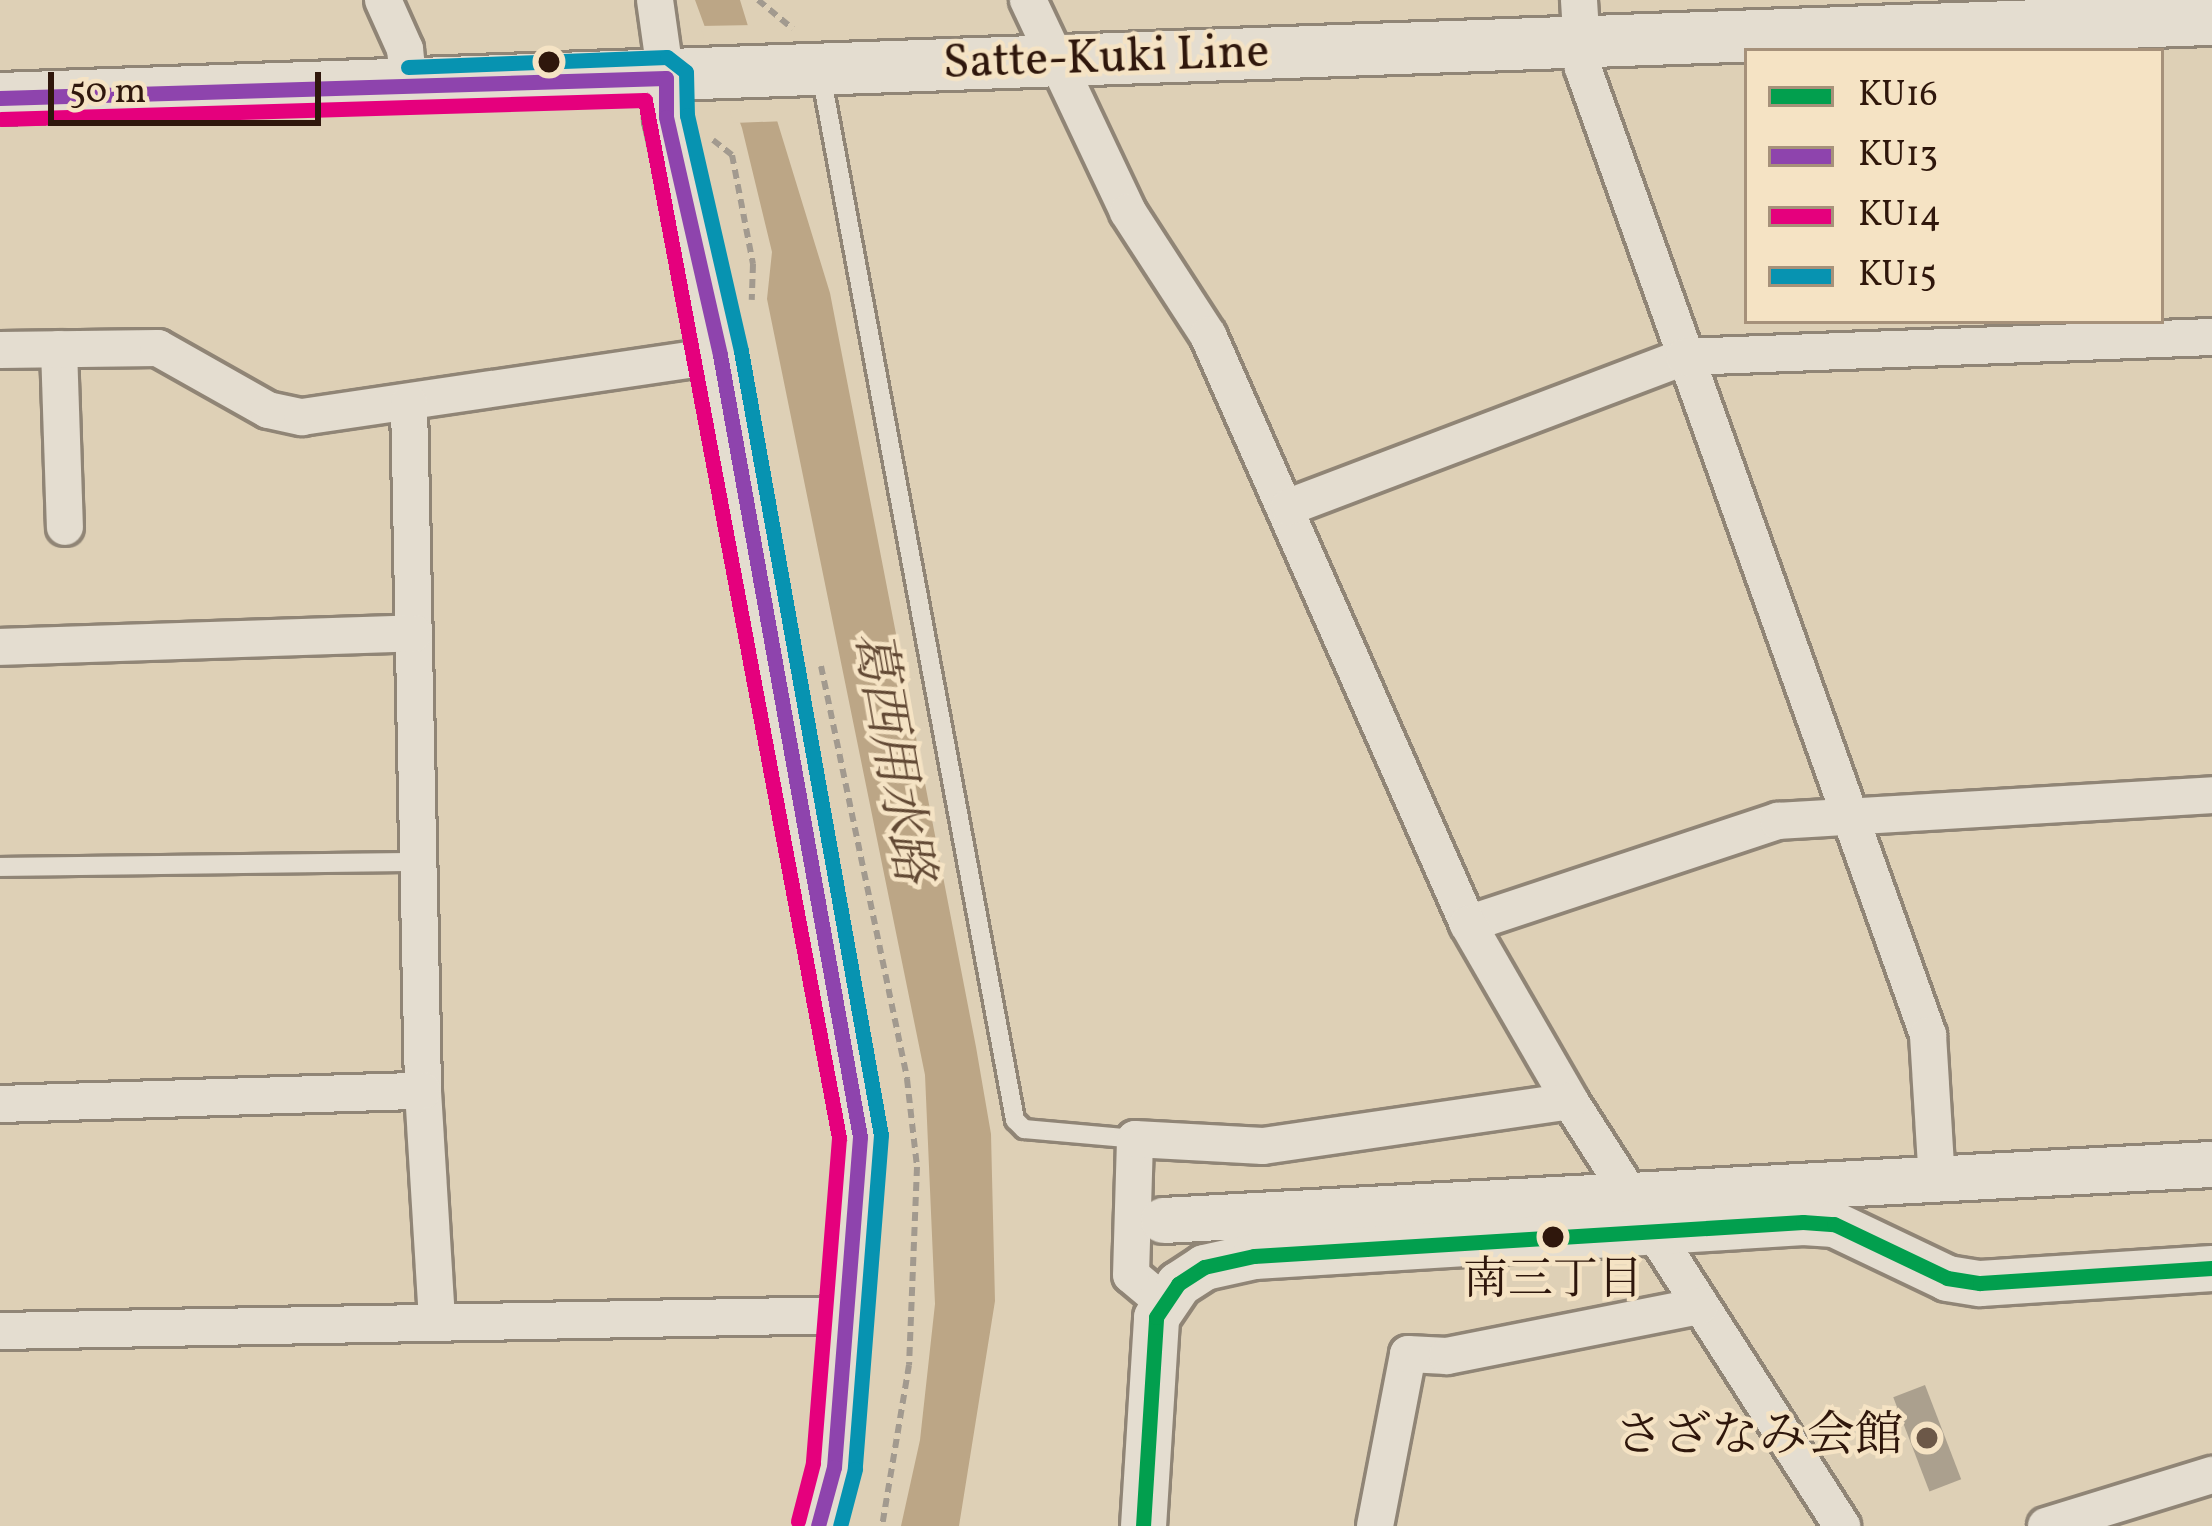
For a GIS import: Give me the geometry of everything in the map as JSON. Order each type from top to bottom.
[{"type":"main road","name":"Satte-Kuki Line","points":[[0,98],[684,77],[804,59],[1057,59],[1580,21],[2212,19]]},
{"type":"street","points":[[383,0],[404,49],[409,88]]},
{"type":"street","points":[[655,0],[684,77],[666,117],[720,355],[860,1137],[850,1315],[834,1467],[818,1526]]},
{"type":"street","points":[[1028,0],[1128,212],[1208,335],[1289,507],[1468,924],[1570,1101],[1842,1526]]},
{"type":"street","points":[[1580,21],[1583,68],[1928,1035],[1936,1181]]},
{"type":"street","points":[[1289,507],[1684,357],[2212,337]]},
{"type":"street","points":[[0,350],[158,348],[282,416],[409,403],[720,355]]},
{"type":"street","points":[[59,349],[65,527]]},
{"type":"street","points":[[409,403],[423,1091],[437,1322]]},
{"type":"street","points":[[0,646],[414,633]]},
{"type":"street","points":[[1468,924],[1778,821],[2212,795]]},
{"type":"street","points":[[0,1104],[423,1091]]},
{"type":"street","points":[[1162,1301],[1131,1275],[1136,1139],[1263,1146],[1570,1101]]},
{"type":"street","points":[[1143,1526],[1162,1301],[1204,1267],[1254,1256],[1936,1181],[2212,1164]]},
{"type":"street","points":[[1163,1220],[1643,1214],[1834,1224],[1946,1278],[1980,1283],[2212,1268]]},
{"type":"street","points":[[1375,1526],[1408,1354],[1448,1356],[1700,1306]]},
{"type":"street","points":[[0,1331],[850,1315]]},
{"type":"street","points":[[2046,1526],[2212,1475]]},
{"type":"lane","points":[[804,59],[1015,1120],[1024,1129],[1136,1139]]},
{"type":"lane","points":[[0,867],[418,862]]},
{"type":"path","points":[[758,0],[804,59]]},
{"type":"path","points":[[714,126],[716,140]]},
{"type":"water","name":"葛西用水路","points":[[695,0],[740,0],[830,293],[976,1047],[991,1134],[995,1301],[959,1526],[901,1526],[920,1440],[935,1304],[925,1075],[767,299],[772,252],[742,128]]},
{"type":"pier","points":[[755,25],[787,121],[734,123],[700,26]]},
{"type":"building","name":"さざなみ会館","points":[[1925,1385],[1961,1479],[1929,1491],[1893,1397]]},
{"type":"transit line","name":"KU15","points":[[408,67],[667,57],[686,72],[687,115],[741,351],[881,1135],[855,1469],[840,1526]]},
{"type":"transit line","name":"KU13","points":[[0,98],[666,78],[666,117],[720,355],[860,1137],[834,1467],[818,1526]]},
{"type":"transit line","name":"KU14","points":[[1,119],[645,100],[839,1138],[813,1463],[798,1521]]},
{"type":"transit line","name":"KU16","points":[[1143,1526],[1156,1317],[1178,1284],[1204,1267],[1254,1256],[1803,1222],[1834,1224],[1947,1278],[1980,1283],[2212,1268]]},
{"type":"place","name":"南三丁目","points":[[1553,1237]]},
{"type":"place","name":"さざなみ会館","points":[[1927,1438]]}]
